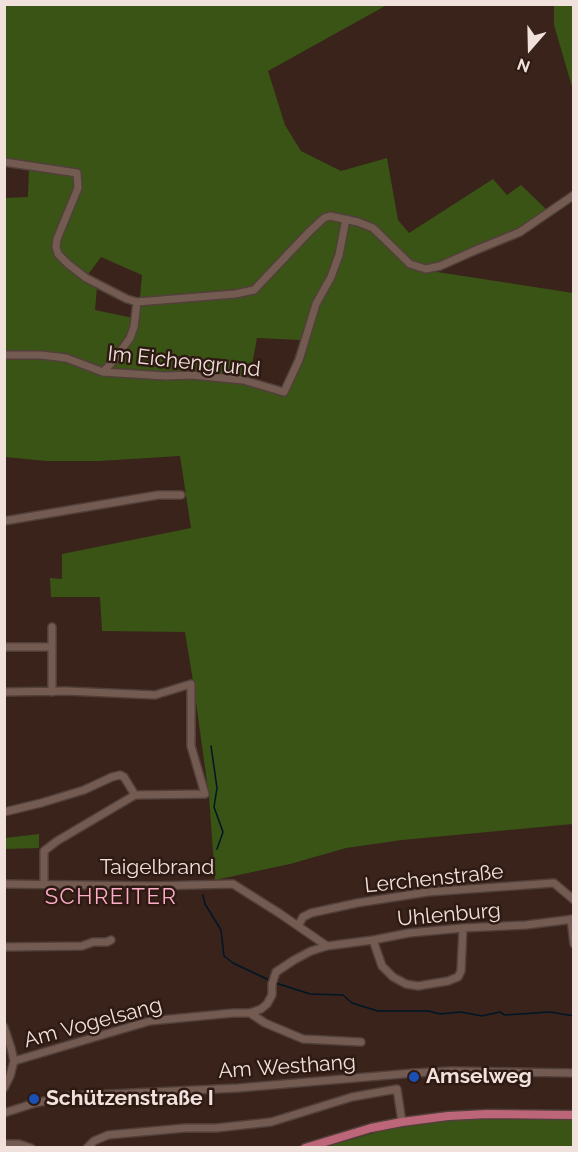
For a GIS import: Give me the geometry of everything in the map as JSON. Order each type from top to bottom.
[{"type":"main road","points":[[305,1148],[371,1128],[448,1116],[573,1115]]},
{"type":"street","points":[[4,162],[76,173],[78,188],[57,238],[58,254],[86,278],[137,302],[235,294],[254,290],[309,232],[324,218],[330,216],[373,228],[410,264],[426,269],[441,267],[520,232],[573,195]]},
{"type":"street","name":"Im Eichengrund","points":[[4,355],[66,358],[103,372],[165,376],[192,375],[243,380],[284,392],[299,360],[316,304],[331,277],[339,255],[346,219]]},
{"type":"street","points":[[103,372],[115,360],[130,338],[134,327],[137,302]]},
{"type":"street","points":[[4,522],[158,495],[181,495]]},
{"type":"street","points":[[52,627],[52,692]]},
{"type":"street","points":[[4,647],[52,646]]},
{"type":"street","points":[[4,692],[155,695],[191,684],[191,746],[205,794],[135,795],[44,851],[44,885]]},
{"type":"street","points":[[4,812],[84,790],[120,775],[124,777],[135,795]]},
{"type":"street","name":"Lerchenstraße","points":[[298,926],[303,917],[318,911],[428,892],[554,883],[573,900]]},
{"type":"street","name":"Taigelbrand","points":[[4,884],[153,886],[233,884],[327,946]]},
{"type":"street","points":[[572,919],[573,944]]},
{"type":"street","name":"Uhlenburg","points":[[327,946],[409,933],[526,925],[572,919]]},
{"type":"street","points":[[373,940],[382,966],[393,977],[406,984],[418,986],[458,977],[461,971],[463,928]]},
{"type":"street","points":[[4,947],[82,946],[111,940]]},
{"type":"street","points":[[250,1013],[267,1004],[272,995],[272,984],[276,972],[311,951],[327,946]]},
{"type":"street","points":[[250,1013],[265,1023],[303,1039],[361,1042]]},
{"type":"street","name":"Am Vogelsang","points":[[14,1061],[150,1021],[250,1013]]},
{"type":"street","points":[[4,1027],[14,1061],[4,1088]]},
{"type":"street","name":"Am Westhang","points":[[4,1113],[35,1103],[69,1096],[238,1088],[452,1071],[573,1073]]},
{"type":"street","points":[[87,1148],[94,1141],[108,1135],[271,1122],[352,1097],[397,1089],[402,1122]]},
{"type":"street","points":[[4,1144],[19,1144],[31,1148]]},
{"type":"green space","points":[[5,5],[387,5],[268,71],[285,125],[301,151],[341,171],[387,158],[398,220],[409,233],[493,179],[507,195],[521,185],[548,211],[522,228],[431,271],[573,293],[573,824],[402,840],[346,848],[290,864],[215,880],[209,796],[185,632],[102,631],[100,597],[51,597],[50,578],[62,579],[62,554],[191,528],[180,456],[99,461],[47,461],[5,457],[4,198],[28,197],[29,168],[5,159]],"holes":[[[101,257],[142,275],[138,319],[95,310],[97,287],[84,280]],[[257,338],[301,340],[281,393],[248,385]]]},
{"type":"green space","points":[[554,5],[573,5],[573,90],[554,25]]},
{"type":"green space","points":[[39,834],[39,848],[5,849],[5,838]]},
{"type":"green space","points":[[573,1117],[573,1147],[322,1148],[402,1125],[448,1119]]},
{"type":"waterway","points":[[211,746],[217,788],[214,807],[223,832],[217,849]]},
{"type":"waterway","points":[[203,895],[205,904],[221,930],[224,956],[233,963],[271,981]]},
{"type":"waterway","points":[[276,983],[310,994],[343,995],[352,1003],[378,1011],[428,1011],[440,1014],[461,1012],[482,1016],[500,1012],[505,1015],[550,1012],[574,1016]]},
{"type":"place","name":"Amselweg","points":[[414,1077]]},
{"type":"place","name":"Schützenstraße I","points":[[34,1099]]},
{"type":"district","name":"SCHREITER","points":[[111,897]]}]
